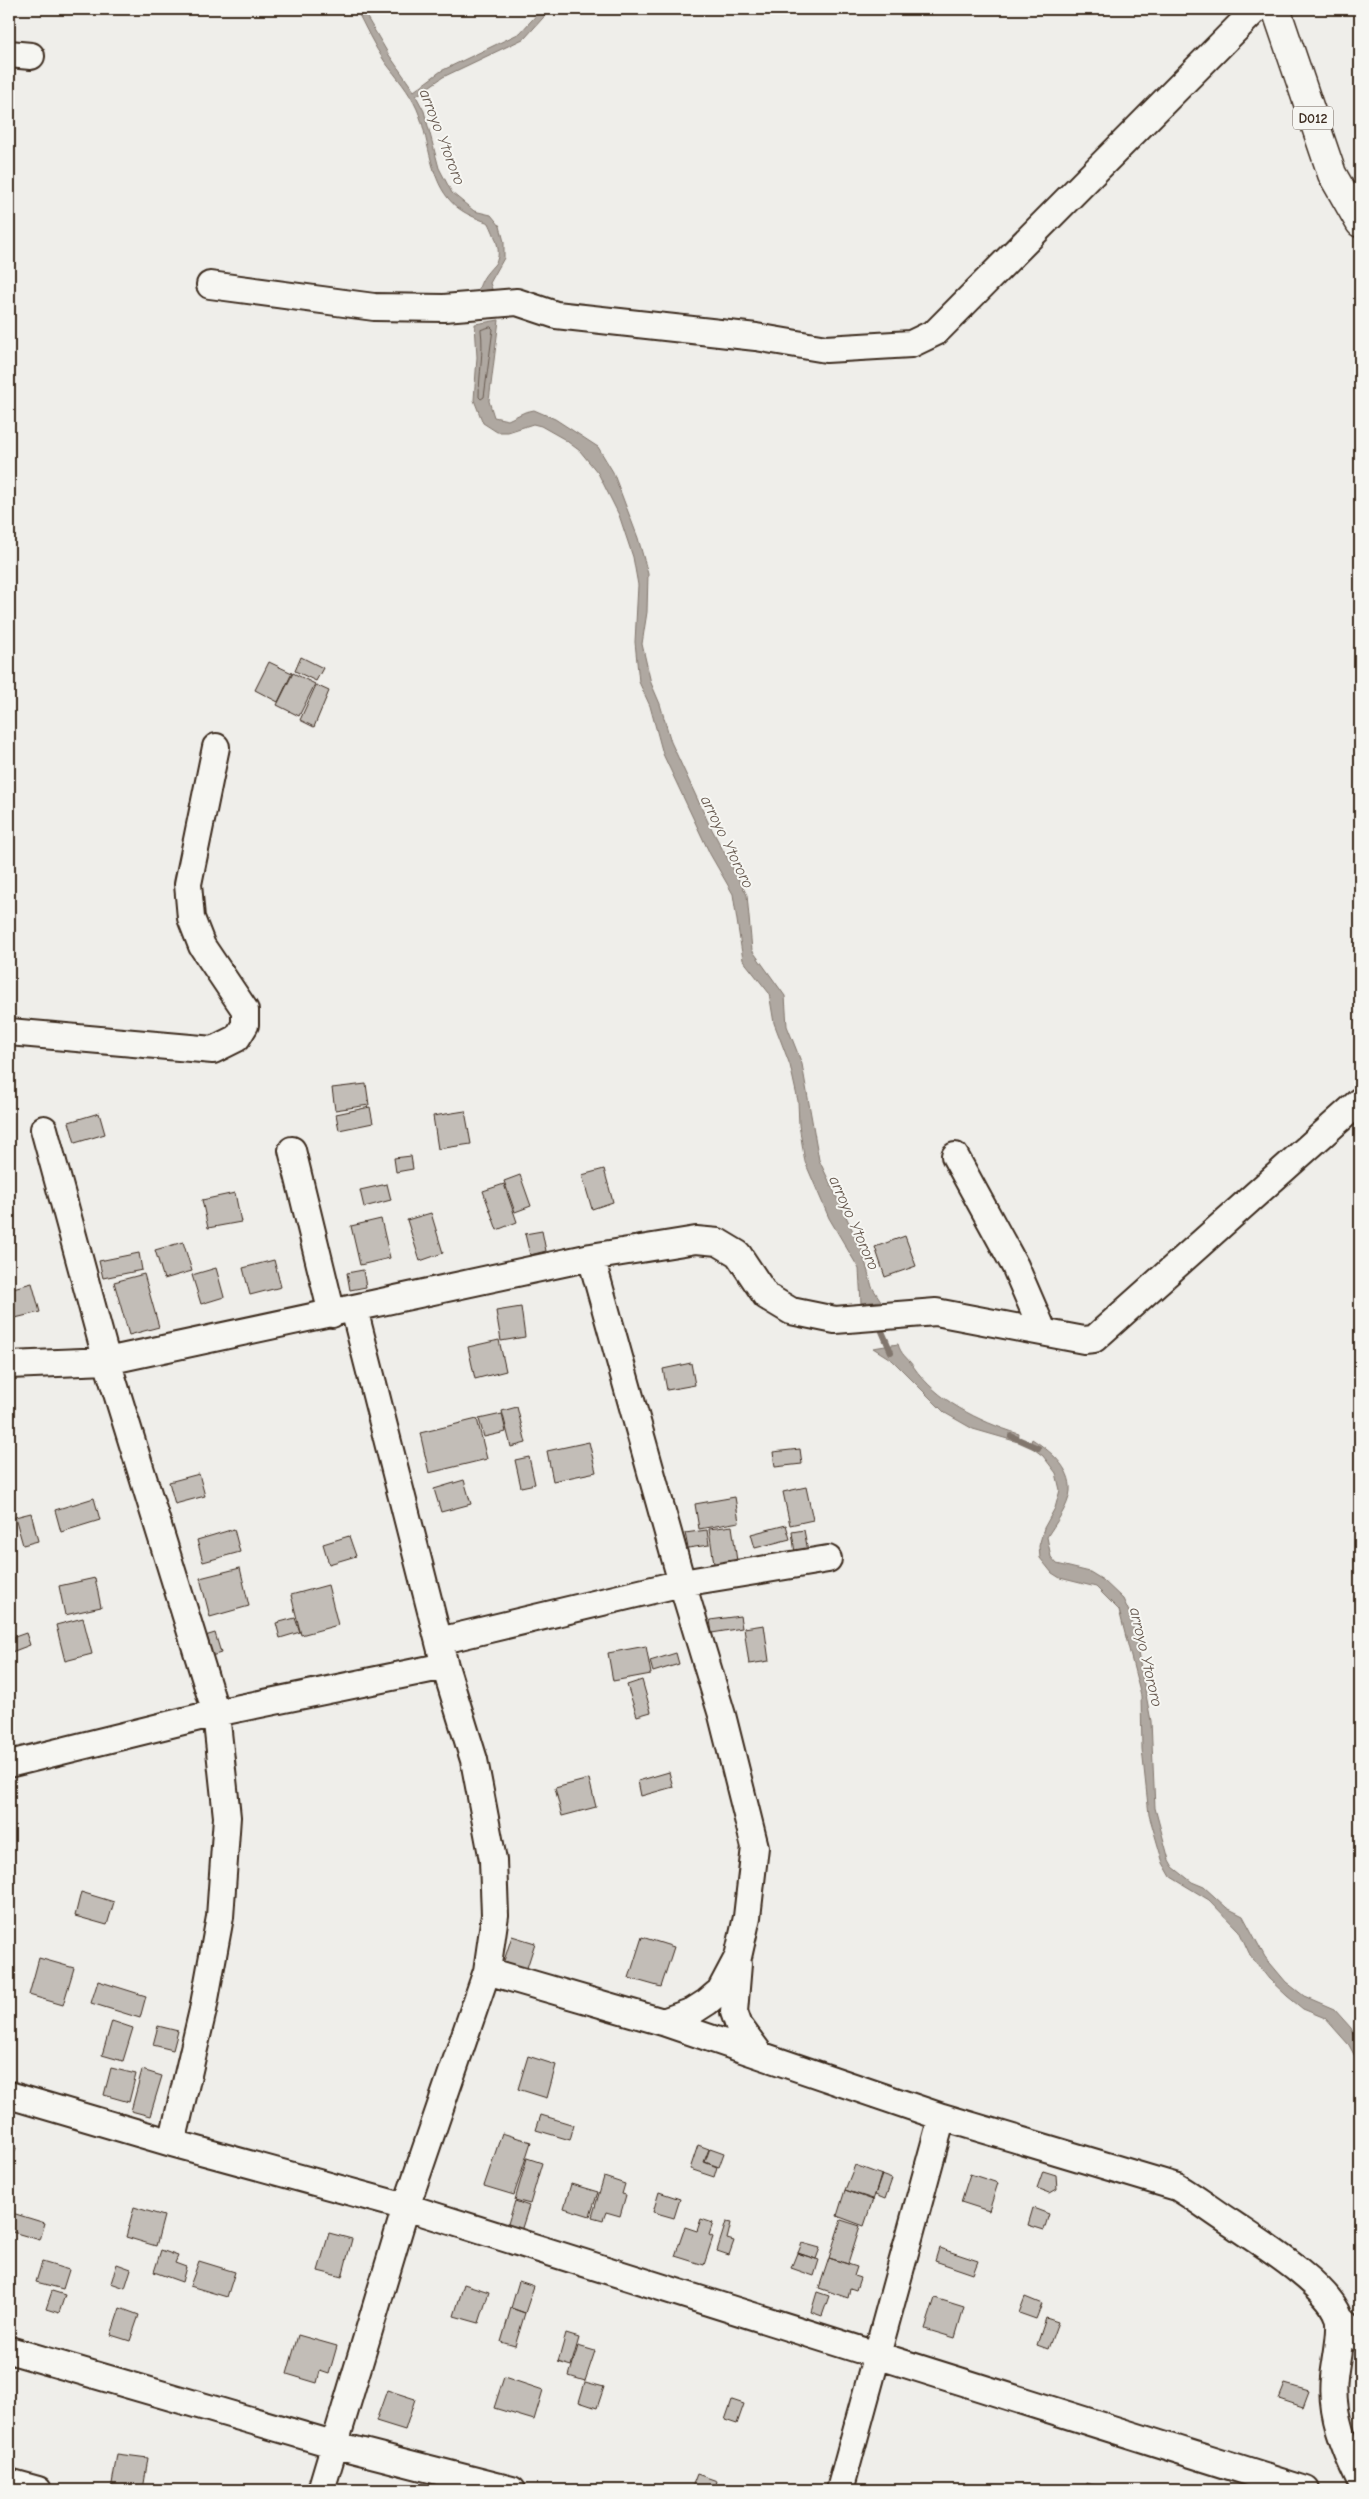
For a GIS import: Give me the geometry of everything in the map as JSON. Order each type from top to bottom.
[{"type":"main road","name":"D012","points":[[1276,9],[1332,174],[1360,222]]},
{"type":"street","points":[[210,285],[374,307],[444,308],[517,302],[556,315],[756,337],[826,349],[910,344],[936,332],[1256,9]]},
{"type":"street","points":[[9,1032],[213,1050],[237,1038],[245,1025],[245,1010],[202,946],[191,918],[188,884],[216,747]]},
{"type":"street","points":[[9,1366],[107,1361],[591,1257],[696,1240],[718,1242],[738,1254],[766,1296],[791,1311],[835,1320],[936,1312],[1084,1340],[1094,1339],[1360,1101]]},
{"type":"street","points":[[44,1129],[107,1361],[216,1713],[227,1817],[220,1917],[203,2010],[172,2143]]},
{"type":"street","points":[[292,1150],[343,1311],[445,1666],[474,1760],[493,1860],[495,1915],[487,1971],[406,2207],[322,2490]]},
{"type":"street","points":[[955,1156],[1015,1266],[1043,1331]]},
{"type":"street","points":[[591,1257],[682,1583],[722,1714],[754,1848],[748,1917],[738,1957],[734,2012],[739,2026],[759,2053]]},
{"type":"street","points":[[439,1641],[682,1583],[828,1558]]},
{"type":"street","points":[[9,1764],[216,1713],[445,1666]]},
{"type":"street","points":[[663,2022],[693,2012],[707,2002],[720,1990],[738,1957]]},
{"type":"street","points":[[487,1971],[663,2022],[759,2053],[942,2117],[1176,2187],[1200,2200],[1303,2274],[1325,2295],[1339,2318],[1360,2338]]},
{"type":"street","points":[[9,2095],[172,2143],[406,2207],[1306,2490]]},
{"type":"street","points":[[840,2490],[942,2117]]},
{"type":"street","points":[[1339,2318],[1333,2380],[1335,2406],[1342,2443],[1360,2480]]},
{"type":"street","points":[[9,2350],[336,2444],[512,2490]]},
{"type":"street","points":[[9,2482],[38,2490]]},
{"type":"water","points":[[356,9],[362,9],[389,55],[414,91],[441,71],[520,33],[542,9],[551,9],[525,38],[443,77],[416,96],[424,111],[439,168],[452,193],[474,211],[491,215],[500,226],[504,242],[504,258],[490,283],[493,292],[478,292],[482,280],[494,265],[498,255],[497,244],[489,223],[472,216],[452,203],[442,189],[433,167],[421,120],[414,102],[381,56]]},
{"type":"water","points":[[499,320],[489,401],[494,417],[508,420],[534,410],[555,419],[598,447],[613,472],[638,538],[648,574],[647,612],[642,644],[651,683],[660,704],[671,742],[708,822],[747,895],[752,950],[785,996],[787,1026],[802,1064],[819,1160],[862,1250],[872,1287],[881,1301],[861,1303],[859,1269],[829,1218],[805,1162],[799,1125],[798,1101],[790,1065],[774,1023],[769,993],[743,960],[733,894],[710,854],[663,754],[650,706],[639,682],[635,642],[638,585],[633,557],[619,515],[598,473],[580,451],[564,439],[541,426],[533,424],[508,432],[497,432],[483,423],[474,400],[477,357],[475,324]]},
{"type":"water","points":[[898,1344],[902,1353],[934,1390],[974,1416],[1019,1434],[1018,1442],[973,1429],[945,1413],[892,1360],[873,1348]]},
{"type":"water","points":[[1032,1439],[1058,1460],[1070,1483],[1067,1503],[1047,1537],[1051,1557],[1057,1564],[1090,1572],[1103,1580],[1123,1599],[1131,1616],[1151,1721],[1155,1808],[1169,1860],[1173,1867],[1192,1882],[1204,1887],[1227,1908],[1243,1916],[1265,1957],[1286,1982],[1304,1996],[1334,2009],[1351,2028],[1360,2047],[1360,2066],[1349,2045],[1325,2018],[1303,2009],[1269,1979],[1250,1955],[1239,1931],[1209,1900],[1171,1877],[1163,1863],[1149,1815],[1142,1749],[1141,1696],[1119,1610],[1096,1587],[1060,1578],[1052,1573],[1040,1558],[1039,1546],[1044,1528],[1055,1508],[1060,1490],[1056,1473],[1043,1456],[1030,1446]]},
{"type":"building","points":[[301,657],[323,668],[316,681],[295,671]]},
{"type":"building","points":[[269,662],[292,673],[278,702],[255,690]]},
{"type":"building","points":[[293,673],[315,684],[299,716],[277,705]]},
{"type":"building","points":[[316,685],[329,691],[314,727],[300,720]]},
{"type":"building","points":[[366,1084],[369,1105],[335,1110],[332,1088]]},
{"type":"building","points":[[370,1107],[373,1123],[339,1130],[336,1114]]},
{"type":"building","points":[[465,1111],[471,1144],[438,1149],[433,1116]]},
{"type":"building","points":[[99,1113],[105,1134],[75,1143],[69,1122]]},
{"type":"building","points":[[411,1156],[413,1169],[396,1172],[394,1158]]},
{"type":"building","points":[[604,1169],[613,1202],[592,1209],[582,1175]]},
{"type":"building","points":[[520,1175],[531,1206],[515,1212],[504,1181]]},
{"type":"building","points":[[387,1184],[391,1200],[364,1207],[360,1190]]},
{"type":"building","points":[[504,1184],[517,1222],[497,1230],[483,1191]]},
{"type":"building","points":[[235,1193],[241,1222],[208,1228],[202,1200]]},
{"type":"building","points":[[431,1213],[443,1253],[420,1261],[407,1220]]},
{"type":"building","points":[[381,1219],[390,1258],[360,1265],[351,1226]]},
{"type":"building","points":[[542,1231],[546,1251],[530,1255],[525,1234]]},
{"type":"building","points":[[905,1236],[916,1266],[885,1277],[875,1247]]},
{"type":"building","points":[[183,1242],[192,1271],[164,1279],[155,1250]]},
{"type":"building","points":[[139,1253],[142,1270],[103,1278],[99,1261]]},
{"type":"building","points":[[274,1260],[281,1287],[250,1295],[243,1268]]},
{"type":"building","points":[[216,1268],[224,1297],[201,1304],[192,1275]]},
{"type":"building","points":[[363,1270],[366,1287],[350,1290],[347,1273]]},
{"type":"building","points":[[144,1274],[159,1327],[129,1335],[114,1282]]},
{"type":"building","points":[[32,1283],[40,1312],[11,1319],[9,1289]]},
{"type":"building","points":[[521,1307],[525,1337],[501,1341],[496,1311]]},
{"type":"building","points":[[499,1340],[506,1371],[475,1379],[468,1347]]},
{"type":"building","points":[[691,1363],[695,1385],[667,1390],[663,1369]]},
{"type":"building","points":[[517,1407],[526,1443],[511,1447],[502,1411]]},
{"type":"building","points":[[502,1414],[506,1432],[484,1437],[479,1419]]},
{"type":"building","points":[[477,1419],[487,1459],[429,1473],[420,1433]]},
{"type":"building","points":[[589,1442],[596,1472],[553,1481],[547,1451]]},
{"type":"building","points":[[800,1449],[802,1464],[775,1467],[773,1452]]},
{"type":"building","points":[[529,1457],[535,1484],[521,1487],[515,1460]]},
{"type":"building","points":[[199,1474],[205,1496],[175,1504],[169,1482]]},
{"type":"building","points":[[464,1480],[471,1504],[441,1512],[434,1489]]},
{"type":"building","points":[[806,1487],[813,1520],[790,1525],[783,1492]]},
{"type":"building","points":[[735,1497],[739,1522],[699,1529],[695,1504]]},
{"type":"building","points":[[94,1498],[100,1520],[61,1532],[55,1510]]},
{"type":"building","points":[[31,1513],[38,1541],[23,1545],[15,1517]]},
{"type":"building","points":[[786,1525],[790,1539],[755,1548],[751,1534]]},
{"type":"building","points":[[732,1526],[737,1561],[714,1564],[709,1529]]},
{"type":"building","points":[[234,1529],[240,1552],[203,1562],[197,1540]]},
{"type":"building","points":[[707,1530],[709,1545],[688,1548],[685,1533]]},
{"type":"building","points":[[804,1530],[808,1551],[795,1553],[792,1532]]},
{"type":"building","points":[[349,1536],[356,1556],[329,1564],[323,1544]]},
{"type":"building","points":[[240,1568],[249,1606],[210,1617],[200,1578]]},
{"type":"building","points":[[95,1578],[101,1607],[65,1615],[59,1586]]},
{"type":"building","points":[[328,1585],[338,1625],[301,1635],[291,1595]]},
{"type":"building","points":[[740,1616],[742,1628],[712,1633],[710,1620]]},
{"type":"building","points":[[83,1618],[92,1654],[65,1661],[56,1625]]},
{"type":"building","points":[[295,1618],[300,1632],[280,1638],[276,1623]]},
{"type":"building","points":[[764,1625],[769,1661],[749,1664],[744,1628]]},
{"type":"building","points":[[26,1633],[30,1645],[9,1653],[9,1639]]},
{"type":"building","points":[[215,1633],[221,1653],[208,1657],[202,1637]]},
{"type":"building","points":[[646,1646],[651,1674],[613,1681],[608,1653]]},
{"type":"building","points":[[676,1653],[679,1664],[653,1672],[650,1661]]},
{"type":"building","points":[[642,1680],[651,1712],[637,1716],[627,1685]]},
{"type":"building","points":[[669,1772],[673,1787],[641,1796],[638,1781]]},
{"type":"building","points":[[589,1779],[596,1807],[562,1816],[555,1788]]},
{"type":"building","points":[[81,1892],[114,1902],[107,1925],[75,1916]]},
{"type":"building","points":[[512,1936],[535,1943],[525,1974],[502,1967]]},
{"type":"building","points":[[642,1937],[674,1947],[661,1987],[629,1978]]},
{"type":"building","points":[[39,1958],[74,1968],[63,2005],[29,1995]]},
{"type":"building","points":[[98,1981],[146,1996],[140,2018],[91,2003]]},
{"type":"building","points":[[112,2021],[133,2028],[123,2061],[102,2055]]},
{"type":"building","points":[[158,2026],[178,2031],[173,2050],[153,2045]]},
{"type":"building","points":[[528,2056],[556,2065],[547,2098],[518,2089]]},
{"type":"building","points":[[111,2068],[136,2074],[129,2102],[104,2095]]},
{"type":"building","points":[[142,2070],[162,2076],[150,2116],[131,2111]]},
{"type":"building","points":[[541,2115],[574,2125],[570,2140],[536,2130]]},
{"type":"building","points":[[502,2133],[531,2142],[514,2195],[484,2186]]},
{"type":"building","points":[[9,2145],[16,2148],[9,2170]]},
{"type":"building","points":[[698,2145],[709,2149],[704,2162],[717,2167],[714,2177],[690,2169]]},
{"type":"building","points":[[710,2148],[724,2153],[719,2167],[705,2162]]},
{"type":"building","points":[[527,2158],[542,2163],[530,2204],[515,2200]]},
{"type":"building","points":[[855,2165],[882,2175],[873,2200],[845,2190]]},
{"type":"building","points":[[1043,2171],[1056,2175],[1057,2189],[1050,2193],[1037,2188]]},
{"type":"building","points":[[970,2174],[998,2183],[989,2211],[961,2202]]},
{"type":"building","points":[[881,2175],[892,2179],[885,2199],[875,2195]]},
{"type":"building","points":[[604,2177],[625,2184],[622,2194],[626,2195],[620,2216],[606,2212],[603,2220],[592,2217]]},
{"type":"building","points":[[571,2184],[598,2192],[590,2216],[564,2208]]},
{"type":"building","points":[[845,2190],[873,2199],[864,2226],[837,2216]]},
{"type":"building","points":[[659,2192],[680,2199],[674,2218],[653,2212]]},
{"type":"building","points":[[515,2201],[529,2206],[521,2231],[507,2227]]},
{"type":"building","points":[[134,2207],[164,2216],[156,2246],[126,2237]]},
{"type":"building","points":[[1033,2208],[1049,2214],[1044,2230],[1028,2225]]},
{"type":"building","points":[[9,2212],[45,2223],[40,2240],[9,2231]]},
{"type":"building","points":[[701,2219],[713,2223],[709,2235],[713,2237],[704,2265],[675,2256],[685,2227],[697,2231]]},
{"type":"building","points":[[841,2220],[860,2226],[848,2264],[829,2258]]},
{"type":"building","points":[[726,2222],[731,2223],[727,2239],[734,2241],[729,2255],[717,2251]]},
{"type":"building","points":[[329,2233],[352,2239],[342,2277],[318,2271]]},
{"type":"building","points":[[802,2243],[820,2248],[816,2259],[798,2253]]},
{"type":"building","points":[[939,2248],[978,2261],[973,2274],[935,2261]]},
{"type":"building","points":[[161,2250],[178,2256],[175,2263],[186,2267],[182,2282],[154,2272]]},
{"type":"building","points":[[797,2253],[819,2260],[814,2276],[791,2268]]},
{"type":"building","points":[[829,2258],[857,2267],[854,2276],[860,2278],[856,2290],[850,2288],[848,2298],[819,2288]]},
{"type":"building","points":[[199,2261],[235,2272],[227,2297],[190,2286]]},
{"type":"building","points":[[42,2262],[69,2270],[63,2289],[36,2282]]},
{"type":"building","points":[[117,2264],[131,2269],[125,2288],[111,2283]]},
{"type":"building","points":[[519,2281],[534,2286],[525,2313],[511,2308]]},
{"type":"building","points":[[464,2284],[489,2292],[479,2323],[454,2316]]},
{"type":"building","points":[[52,2291],[65,2295],[59,2313],[46,2309]]},
{"type":"building","points":[[817,2292],[829,2296],[822,2316],[811,2312]]},
{"type":"building","points":[[1025,2297],[1042,2304],[1036,2319],[1019,2313]]},
{"type":"building","points":[[935,2298],[964,2307],[955,2338],[925,2329]]},
{"type":"building","points":[[120,2308],[139,2315],[130,2341],[111,2335]]},
{"type":"building","points":[[511,2308],[525,2313],[515,2346],[501,2342]]},
{"type":"building","points":[[1046,2318],[1058,2322],[1048,2349],[1037,2345]]},
{"type":"building","points":[[566,2334],[579,2338],[571,2366],[558,2362]]},
{"type":"building","points":[[298,2335],[337,2346],[329,2374],[320,2371],[317,2383],[287,2374]]},
{"type":"building","points":[[578,2346],[595,2351],[585,2381],[569,2376]]},
{"type":"building","points":[[504,2377],[543,2390],[534,2420],[494,2408]]},
{"type":"building","points":[[585,2382],[604,2387],[597,2408],[579,2402]]},
{"type":"building","points":[[1285,2384],[1309,2391],[1303,2407],[1279,2399]]},
{"type":"building","points":[[387,2390],[415,2399],[405,2430],[376,2421]]},
{"type":"building","points":[[732,2400],[744,2404],[737,2424],[725,2420]]},
{"type":"building","points":[[117,2454],[148,2458],[143,2490],[111,2490]]},
{"type":"building","points":[[697,2474],[717,2481],[714,2490],[700,2490],[692,2487]]},
{"type":"building","points":[[1087,2483],[1108,2490],[1084,2490]]},
{"type":"waterway","name":"arroyo Ytororo","points":[[878,1322],[891,1352]]},
{"type":"waterway","name":"arroyo Ytororo","points":[[1011,1436],[1038,1448]]}]
